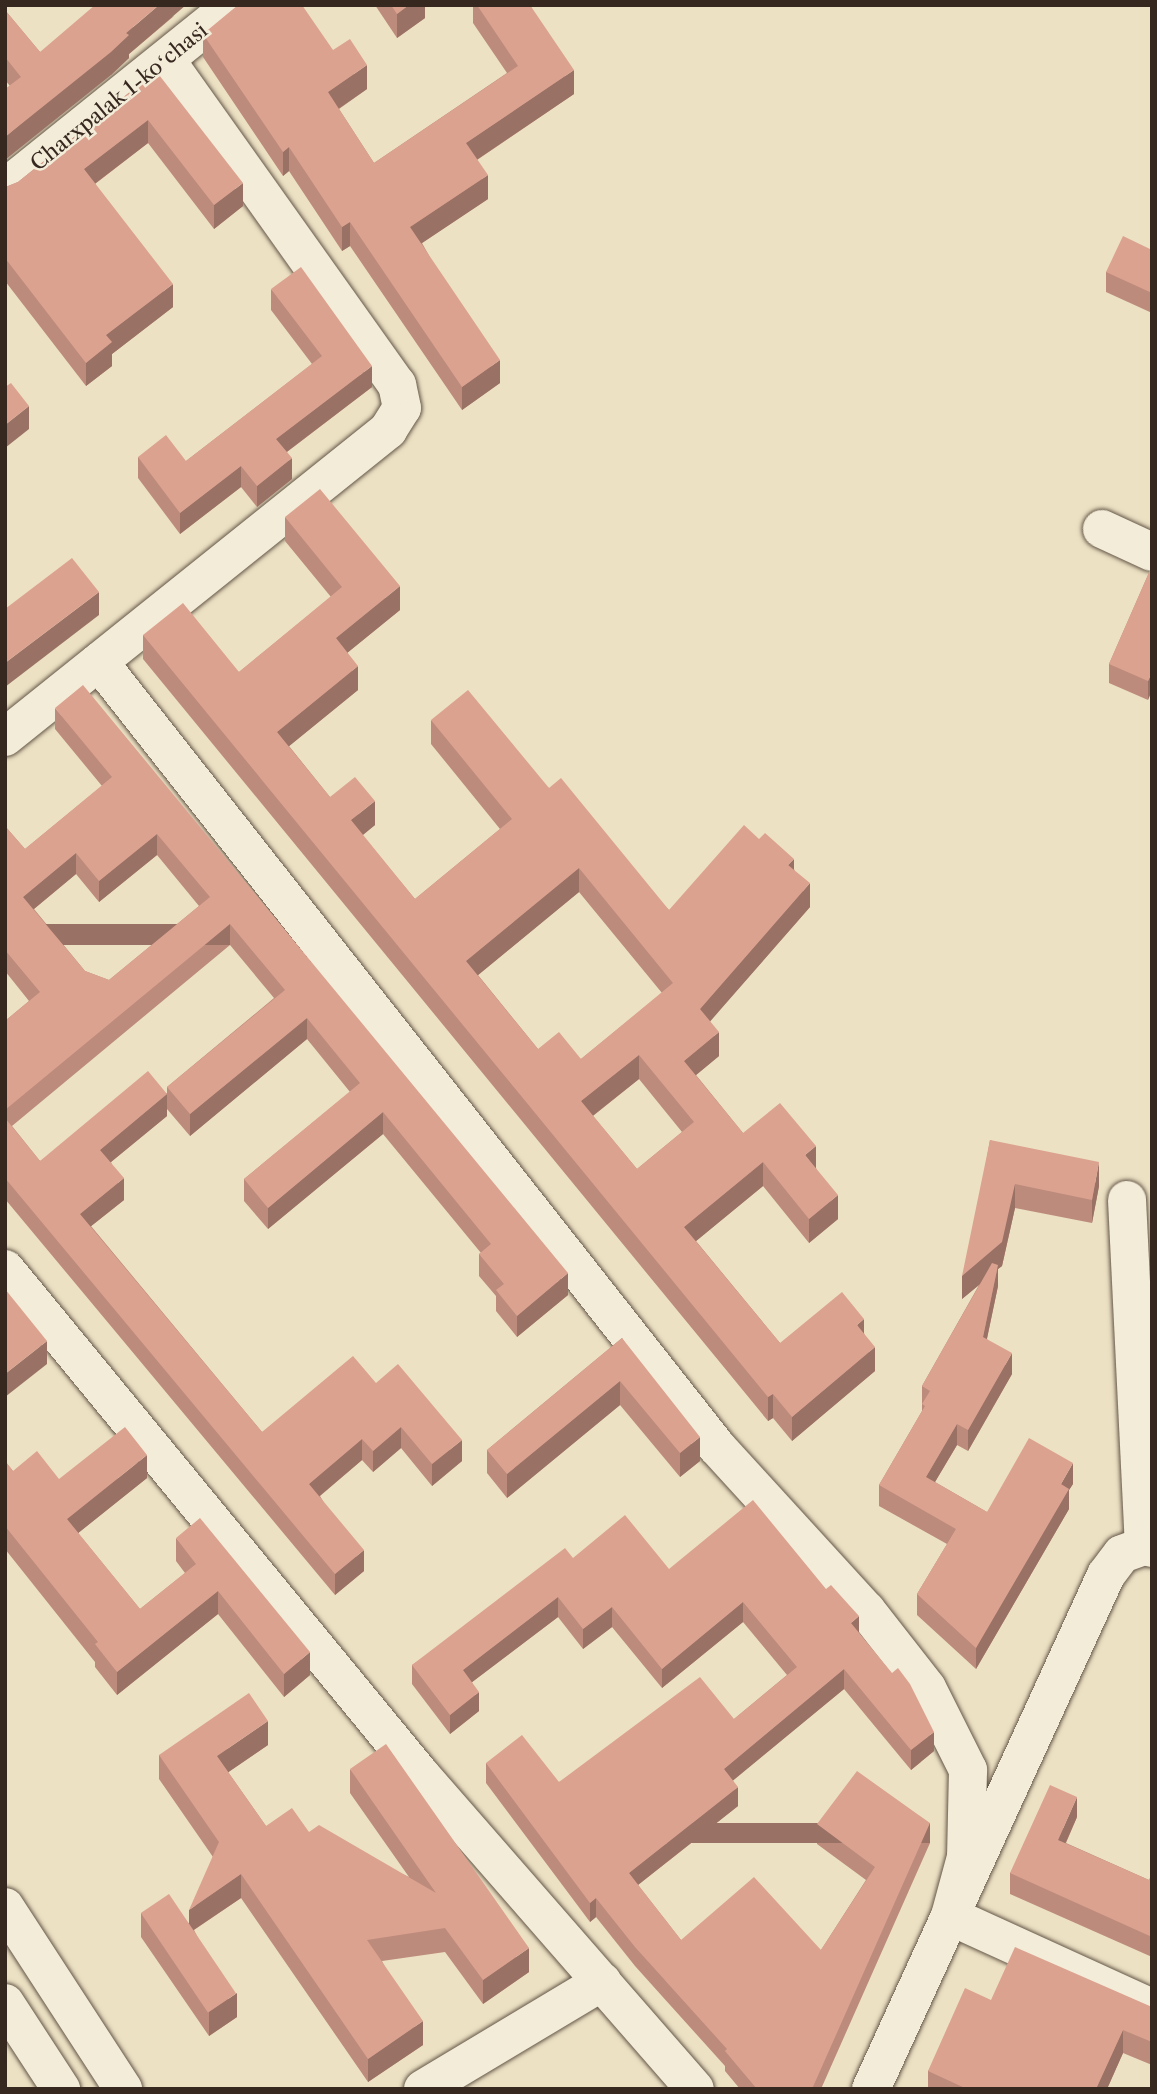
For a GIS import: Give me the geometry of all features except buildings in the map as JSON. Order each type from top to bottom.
[{"type":"street","name":"Charxpalak 1-koʻchasi","points":[[5,188],[233,5]]},
{"type":"street","points":[[5,737],[388,430],[402,408],[397,385],[166,61]]},
{"type":"street","points":[[1102,528],[1152,552]]},
{"type":"street","points":[[99,662],[717,1447],[866,1610],[928,1688],[968,1770],[966,1857],[950,1916]]},
{"type":"street","points":[[871,2089],[1106,1575],[1122,1555],[1148,1547],[1127,1200]]},
{"type":"street","points":[[5,1269],[420,1774],[695,2089]]},
{"type":"street","points":[[5,1907],[123,2089]]},
{"type":"street","points":[[950,1916],[1152,2008]]},
{"type":"street","points":[[423,2089],[602,1982]]},
{"type":"street","points":[[5,2003],[61,2089]]}]
